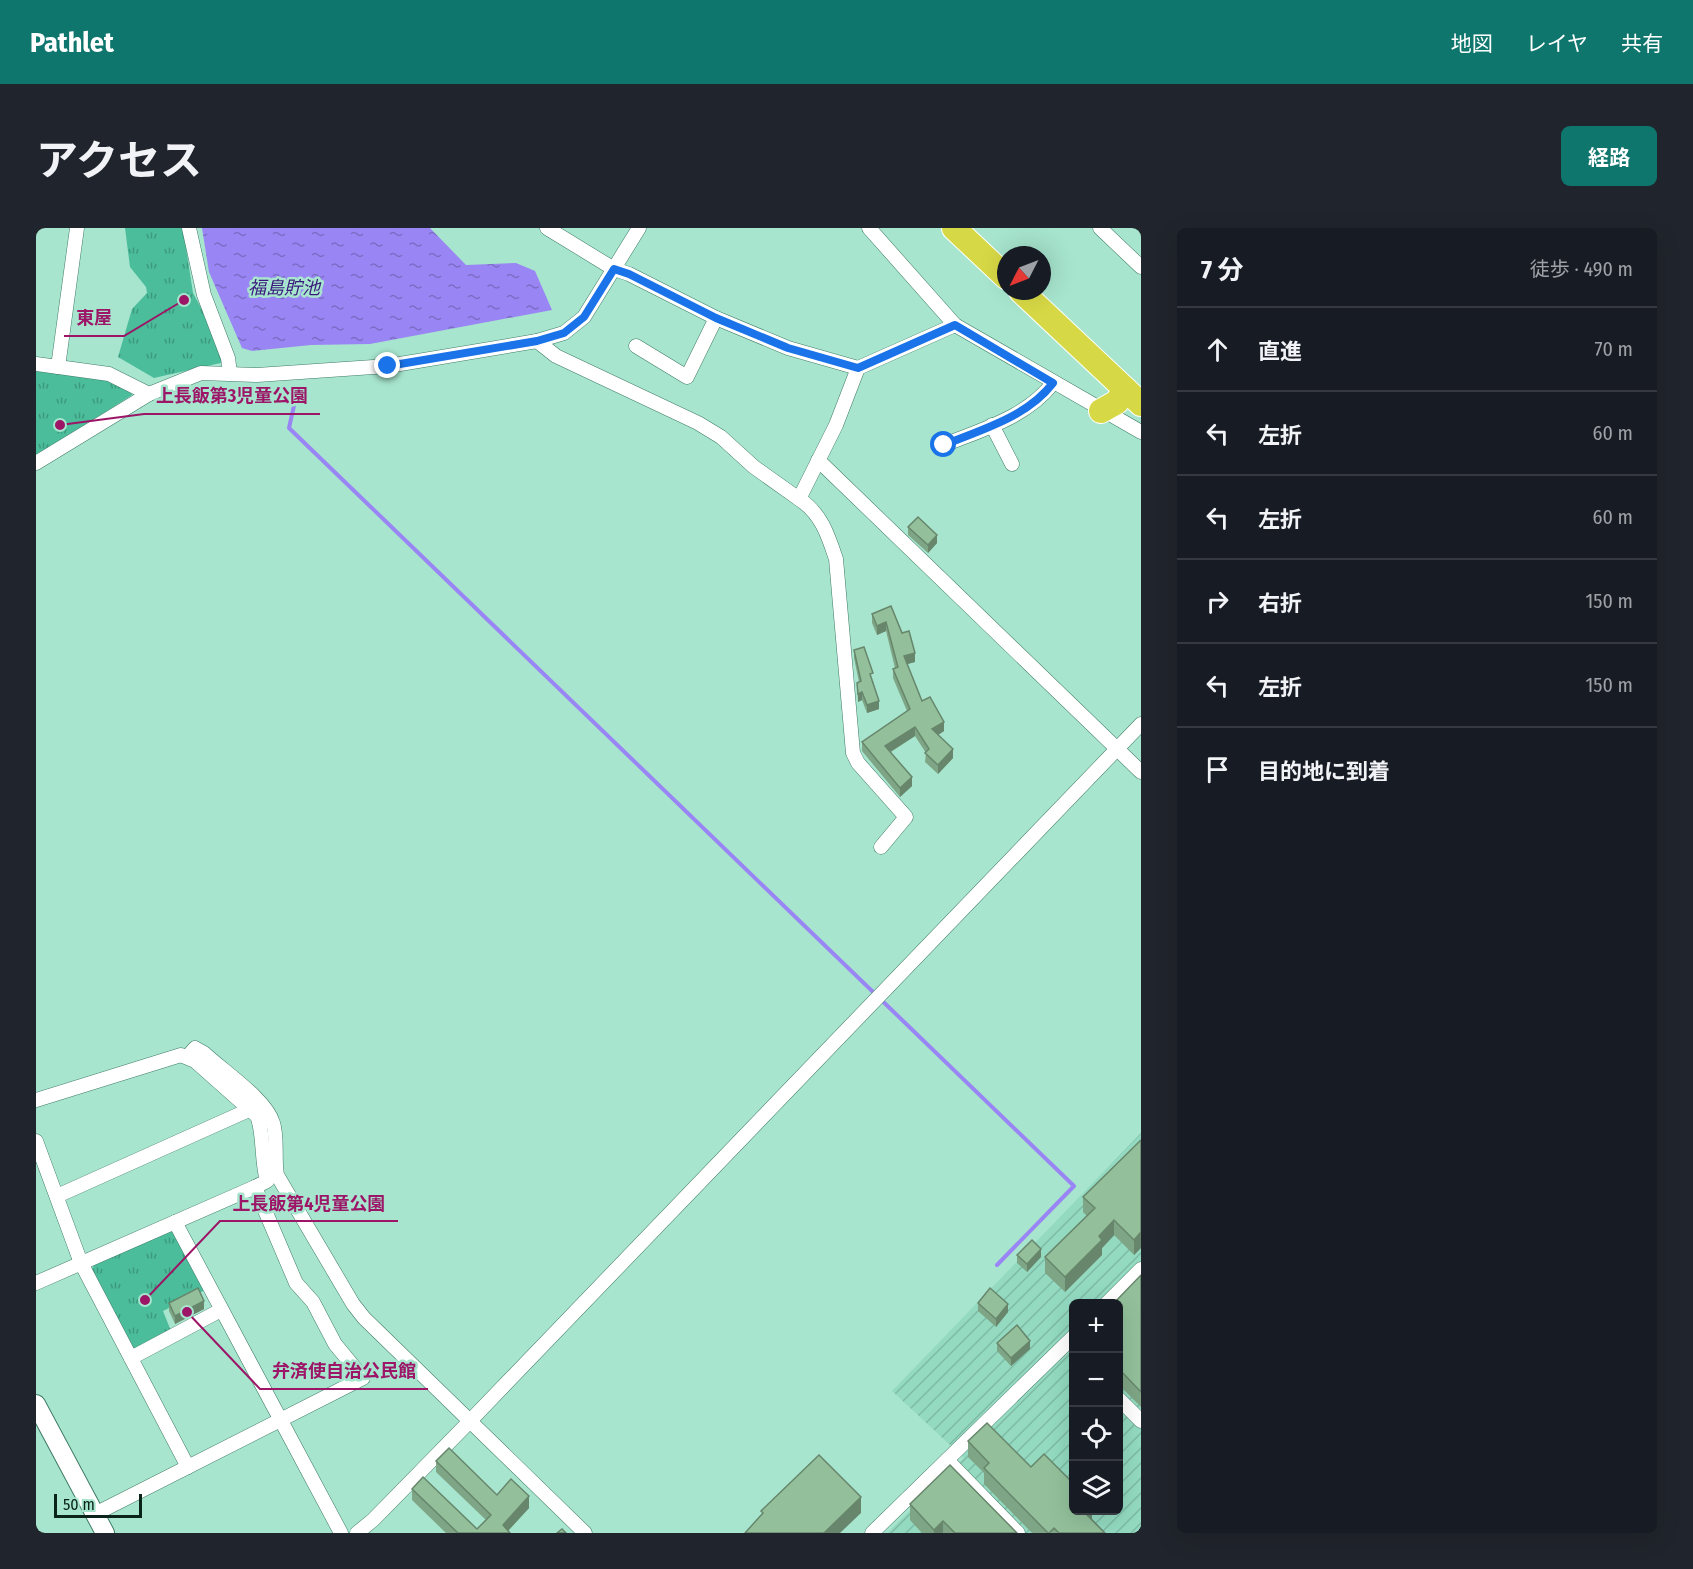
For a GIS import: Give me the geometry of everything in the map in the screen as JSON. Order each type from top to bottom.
[{"type":"highway","points":[[954,228],[997,269]]},
{"type":"highway","points":[[1031,300],[1133,396],[1101,411]]},
{"type":"street","points":[[58,367],[77,228]]},
{"type":"street","points":[[189,228],[204,295],[228,358],[230,373]]},
{"type":"street","points":[[547,228],[614,269],[629,274],[716,318],[788,348],[858,368],[955,325]]},
{"type":"street","points":[[36,463],[149,394],[201,373],[257,375],[388,366],[537,341],[564,333],[584,317],[639,228]]},
{"type":"street","points":[[869,228],[955,325],[1141,432]]},
{"type":"street","points":[[1101,228],[1141,267]]},
{"type":"street","points":[[636,346],[687,377],[716,318]]},
{"type":"street","points":[[537,341],[556,356],[698,423],[721,437],[754,466],[810,506],[827,531],[836,559],[850,744],[858,763],[906,817],[881,848]]},
{"type":"street","points":[[36,364],[109,374],[149,394]]},
{"type":"street","points":[[799,499],[836,425],[858,368]]},
{"type":"street","points":[[944,445],[1015,415],[1041,399],[1053,383]]},
{"type":"street","points":[[992,425],[1012,464]]},
{"type":"street","points":[[818,460],[1141,772]]},
{"type":"street","points":[[357,1533],[373,1520],[470,1422],[1141,724]]},
{"type":"street","points":[[188,1056],[195,1047],[266,1107],[274,1124],[274,1160],[278,1175],[353,1304],[585,1533]]},
{"type":"street","points":[[36,1100],[181,1055],[188,1056],[251,1109],[261,1124],[261,1162],[267,1181],[36,1283]]},
{"type":"street","points":[[57,1196],[251,1109]]},
{"type":"street","points":[[36,1141],[81,1263],[188,1467]]},
{"type":"street","points":[[95,1514],[363,1378],[335,1344],[312,1302],[296,1283],[255,1187]]},
{"type":"street","points":[[175,1222],[279,1421],[341,1533]]},
{"type":"street","points":[[1111,1299],[1141,1269]]},
{"type":"street","points":[[131,1358],[221,1310]]},
{"type":"street","points":[[872,1533],[1069,1346]]},
{"type":"street","points":[[1123,1402],[1141,1421]]},
{"type":"street","points":[[36,1404],[105,1533]]},
{"type":"street","points":[[947,1460],[1018,1533]]},
{"type":"shaded area","points":[[1141,1133],[1141,1533],[887,1533],[964,1458],[892,1391]]},
{"type":"green space","points":[[125,228],[183,228],[193,293],[224,351],[225,362],[154,378],[118,357],[132,309],[147,293],[146,287],[130,267]]},
{"type":"green space","points":[[36,370],[110,381],[130,390],[132,395],[36,456]]},
{"type":"green space","points":[[168,1230],[174,1233],[205,1290],[163,1311],[171,1331],[137,1349],[130,1347],[91,1271],[94,1265]]},
{"type":"water","name":"福島貯池","points":[[202,228],[430,228],[466,265],[516,263],[535,271],[552,310],[370,344],[311,345],[252,351],[242,348],[209,272]]},
{"type":"building","points":[[918,517],[937,535],[928,545],[908,527]]},
{"type":"building","points":[[891,606],[902,633],[909,631],[915,653],[904,656],[922,701],[930,697],[944,722],[932,729],[953,749],[938,765],[925,753],[929,749],[915,727],[885,746],[912,777],[900,788],[862,742],[910,709],[893,669],[898,667],[886,622],[877,626],[872,614]]},
{"type":"building","points":[[864,647],[879,701],[867,705],[862,692],[858,694],[857,683],[861,681],[854,650]]},
{"type":"building","points":[[1141,1140],[1141,1232],[1134,1240],[1114,1220],[1099,1236],[1102,1240],[1065,1277],[1045,1257],[1095,1208],[1083,1197]]},
{"type":"building","points":[[1032,1240],[1041,1249],[1027,1264],[1017,1255]]},
{"type":"building","points":[[1141,1275],[1141,1392],[1123,1373],[1123,1299],[1118,1299]]},
{"type":"building","points":[[198,1288],[204,1301],[175,1316],[169,1303]]},
{"type":"building","points":[[990,1288],[1008,1304],[996,1319],[978,1303]]},
{"type":"building","points":[[1017,1325],[1030,1341],[1011,1358],[997,1343]]},
{"type":"building","points":[[987,1423],[1031,1467],[1044,1454],[1069,1479],[1069,1515],[1087,1515],[1105,1533],[1059,1533],[1054,1528],[1048,1533],[984,1468],[989,1463],[968,1441]]},
{"type":"building","points":[[449,1448],[497,1495],[511,1479],[529,1496],[503,1525],[510,1533],[458,1533],[412,1489],[423,1477],[477,1529],[491,1515],[436,1461]]},
{"type":"building","points":[[819,1455],[861,1497],[824,1533],[745,1533],[763,1513],[761,1511]]},
{"type":"building","points":[[950,1465],[1017,1533],[955,1533],[943,1521],[934,1530],[910,1504]]},
{"type":"waterway","points":[[297,392],[289,428],[1074,1186],[997,1265]]},
{"type":"place","name":"東屋","points":[[184,300]]},
{"type":"place","name":"上長飯第3児童公園","points":[[60,425]]},
{"type":"place","name":"上長飯第4児童公園","points":[[145,1300]]},
{"type":"place","name":"弁済使自治公民館","points":[[187,1312]]},
{"type":"route","points":[[388,366],[537,341],[564,333],[584,317],[614,269],[629,274],[716,318],[788,348],[858,368],[955,325],[1053,383],[1041,399],[1015,415],[944,445]]}]
